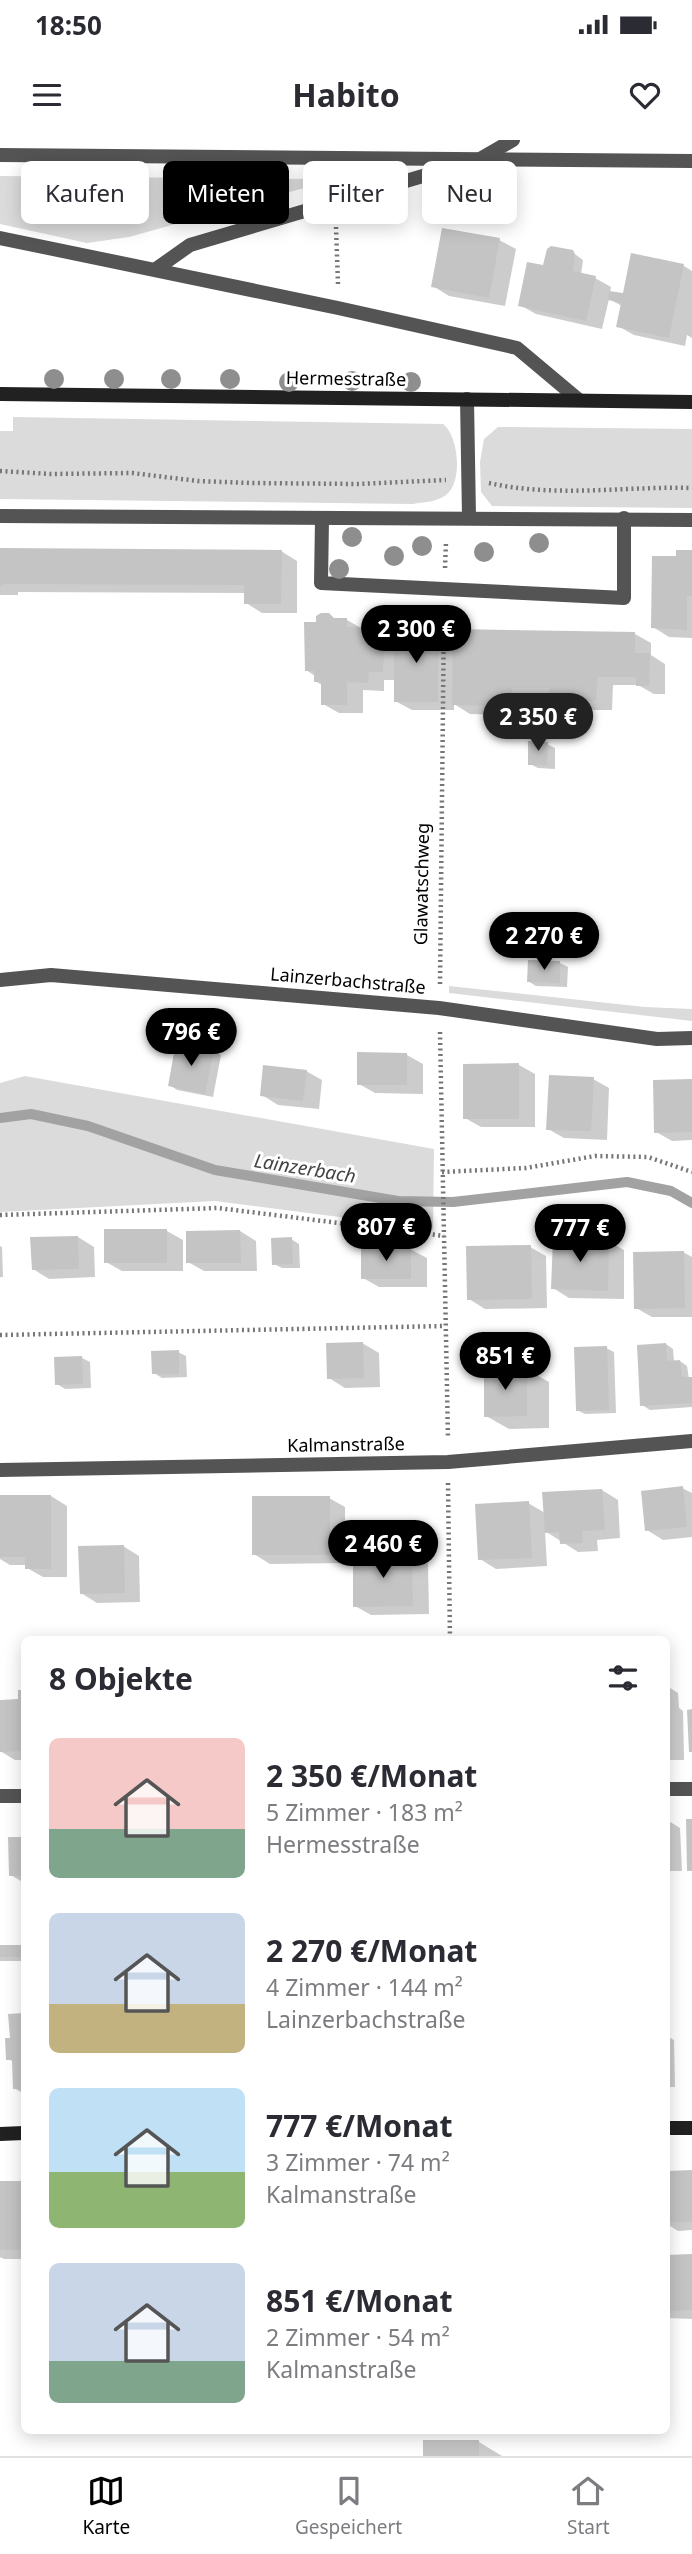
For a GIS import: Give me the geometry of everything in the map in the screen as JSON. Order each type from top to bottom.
[{"type":"street","points":[[408,180],[478,160],[513,140]]},
{"type":"street","points":[[0,155],[692,162]]},
{"type":"street","points":[[156,269],[190,245],[303,211]]},
{"type":"street","points":[[0,238],[156,269],[517,348],[579,400]]},
{"type":"street","name":"Hermesstraße","points":[[0,394],[692,402]]},
{"type":"street","points":[[467,399],[468,517]]},
{"type":"street","points":[[0,516],[692,520]]},
{"type":"street","points":[[322,519],[321,583],[624,598],[624,518]]},
{"type":"street","name":"Lainzerbachstraße","points":[[0,980],[51,975],[439,1008],[657,1039],[692,1038]]},
{"type":"street","name":"Kalmanstraße","points":[[0,1470],[448,1462],[692,1441]]},
{"type":"street","points":[[670,1789],[692,1789]]},
{"type":"street","points":[[0,1796],[21,1796]]},
{"type":"street","points":[[670,2128],[692,2128]]},
{"type":"street","points":[[0,2134],[21,2133]]},
{"type":"path","points":[[336,224],[338,308]]},
{"type":"path","points":[[0,471],[51,474],[132,473],[198,481],[251,483],[391,484],[468,479],[528,490],[561,491],[660,486],[692,488]]},
{"type":"path","name":"Glawatschweg","points":[[444,590],[439,1008],[444,1236]]},
{"type":"path","points":[[442,1175],[526,1168],[595,1156],[648,1157],[692,1171]]},
{"type":"path","points":[[0,1216],[218,1208],[444,1236],[450,1636]]},
{"type":"path","points":[[0,1335],[445,1326]]},
{"type":"shaded area","points":[[0,176],[21,176],[21,224],[149,224],[149,177],[163,178],[163,224],[175,224],[129,237],[87,243],[0,224]]},
{"type":"shaded area","points":[[289,179],[303,179],[303,188],[289,192]]},
{"type":"shaded area","points":[[13,417],[443,424],[453,438],[457,470],[455,481],[446,495],[413,504],[0,499],[0,431],[13,431]]},
{"type":"shaded area","points":[[498,427],[692,429],[692,508],[492,506],[481,492],[480,462],[484,439]]},
{"type":"shaded area","points":[[449,986],[645,1007],[692,1009],[692,1021],[449,993]]},
{"type":"shaded area","points":[[25,1076],[434,1149],[433,1229],[215,1201],[0,1212],[0,1083]]},
{"type":"building","points":[[442,228],[500,238],[489,298],[431,287]]},
{"type":"building","points":[[551,246],[573,250],[573,271],[596,276],[586,321],[518,306],[527,262],[543,265],[547,249]]},
{"type":"building","points":[[631,253],[684,264],[669,338],[616,327],[621,303],[608,300],[609,291],[623,293]]},
{"type":"building","points":[[0,548],[282,550],[281,604],[244,604],[244,585],[0,586]]},
{"type":"building","points":[[676,550],[692,550],[692,596],[687,596],[687,630],[651,628],[652,556],[676,556]]},
{"type":"building","points":[[329,613],[334,618],[347,618],[347,627],[385,628],[383,672],[369,672],[368,683],[347,682],[347,705],[321,705],[321,682],[314,682],[314,671],[305,671],[304,622],[316,622],[316,616]]},
{"type":"building","points":[[394,628],[439,628],[438,702],[394,702]]},
{"type":"building","points":[[453,629],[635,632],[635,653],[650,653],[649,686],[636,686],[636,677],[598,677],[596,701],[557,701],[557,715],[549,715],[549,688],[512,688],[512,702],[496,702],[496,706],[452,705]]},
{"type":"building","points":[[528,741],[548,742],[547,765],[528,765]]},
{"type":"building","points":[[528,960],[560,961],[560,983],[527,982]]},
{"type":"building","points":[[176,1042],[214,1049],[205,1094],[168,1086]]},
{"type":"building","points":[[357,1052],[407,1053],[407,1085],[357,1085]]},
{"type":"building","points":[[519,1063],[519,1119],[463,1119],[463,1064]]},
{"type":"building","points":[[263,1065],[307,1070],[303,1101],[260,1096]]},
{"type":"building","points":[[549,1075],[594,1077],[591,1131],[546,1130]]},
{"type":"building","points":[[692,1079],[692,1132],[654,1133],[653,1080]]},
{"type":"building","points":[[104,1229],[167,1229],[167,1263],[104,1263]]},
{"type":"building","points":[[240,1230],[241,1263],[186,1263],[186,1231]]},
{"type":"building","points":[[78,1236],[79,1269],[32,1270],[30,1237]]},
{"type":"building","points":[[292,1237],[293,1264],[272,1265],[271,1238]]},
{"type":"building","points":[[553,1238],[609,1239],[608,1291],[551,1289]]},
{"type":"building","points":[[531,1245],[532,1299],[467,1300],[466,1246]]},
{"type":"building","points":[[361,1247],[411,1247],[411,1279],[361,1279]]},
{"type":"building","points":[[684,1251],[685,1308],[634,1309],[633,1252]]},
{"type":"building","points":[[363,1342],[364,1378],[327,1379],[326,1343]]},
{"type":"building","points":[[666,1343],[667,1361],[680,1360],[682,1377],[692,1377],[692,1403],[640,1406],[637,1345]]},
{"type":"building","points":[[607,1346],[609,1410],[576,1411],[574,1347]]},
{"type":"building","points":[[179,1350],[179,1374],[152,1374],[151,1351]]},
{"type":"building","points":[[82,1356],[83,1384],[55,1385],[54,1357]]},
{"type":"building","points":[[484,1367],[527,1367],[527,1416],[484,1417]]},
{"type":"building","points":[[683,1486],[687,1527],[645,1531],[641,1491]]},
{"type":"building","points":[[602,1489],[605,1530],[582,1531],[583,1543],[560,1544],[559,1532],[545,1533],[542,1492]]},
{"type":"building","points":[[0,1495],[51,1495],[51,1569],[25,1569],[25,1557],[0,1557]]},
{"type":"building","points":[[252,1496],[330,1496],[330,1555],[252,1555]]},
{"type":"building","points":[[529,1501],[532,1558],[478,1560],[475,1504]]},
{"type":"building","points":[[124,1545],[125,1593],[80,1594],[78,1546]]},
{"type":"building","points":[[412,1553],[413,1606],[353,1607],[353,1554]]},
{"type":"building","points":[[18,1690],[21,1690],[21,1751],[0,1752],[0,1700],[18,1699]]},
{"type":"building","points":[[692,1709],[692,1752],[689,1752],[687,1710]]},
{"type":"building","points":[[686,1819],[692,1819],[692,1871],[687,1871]]},
{"type":"building","points":[[8,1837],[21,1837],[21,1876],[9,1876]]},
{"type":"building","points":[[0,1945],[21,1945],[21,1957],[0,1957]]},
{"type":"building","points":[[21,2013],[21,2089],[13,2089],[12,2060],[6,2060],[5,2038],[10,2038],[8,2014]]},
{"type":"building","points":[[692,2170],[692,2222],[670,2222],[670,2171]]},
{"type":"building","points":[[0,2181],[21,2181],[21,2250],[0,2250]]},
{"type":"building","points":[[692,2254],[692,2310],[670,2311],[670,2255]]},
{"type":"building","points":[[423,2440],[479,2440],[479,2456],[423,2456]]},
{"type":"waterway","name":"Lainzerbach","points":[[0,1118],[31,1114],[88,1126],[215,1170],[398,1201],[453,1202],[627,1182],[671,1191],[692,1203]]}]
